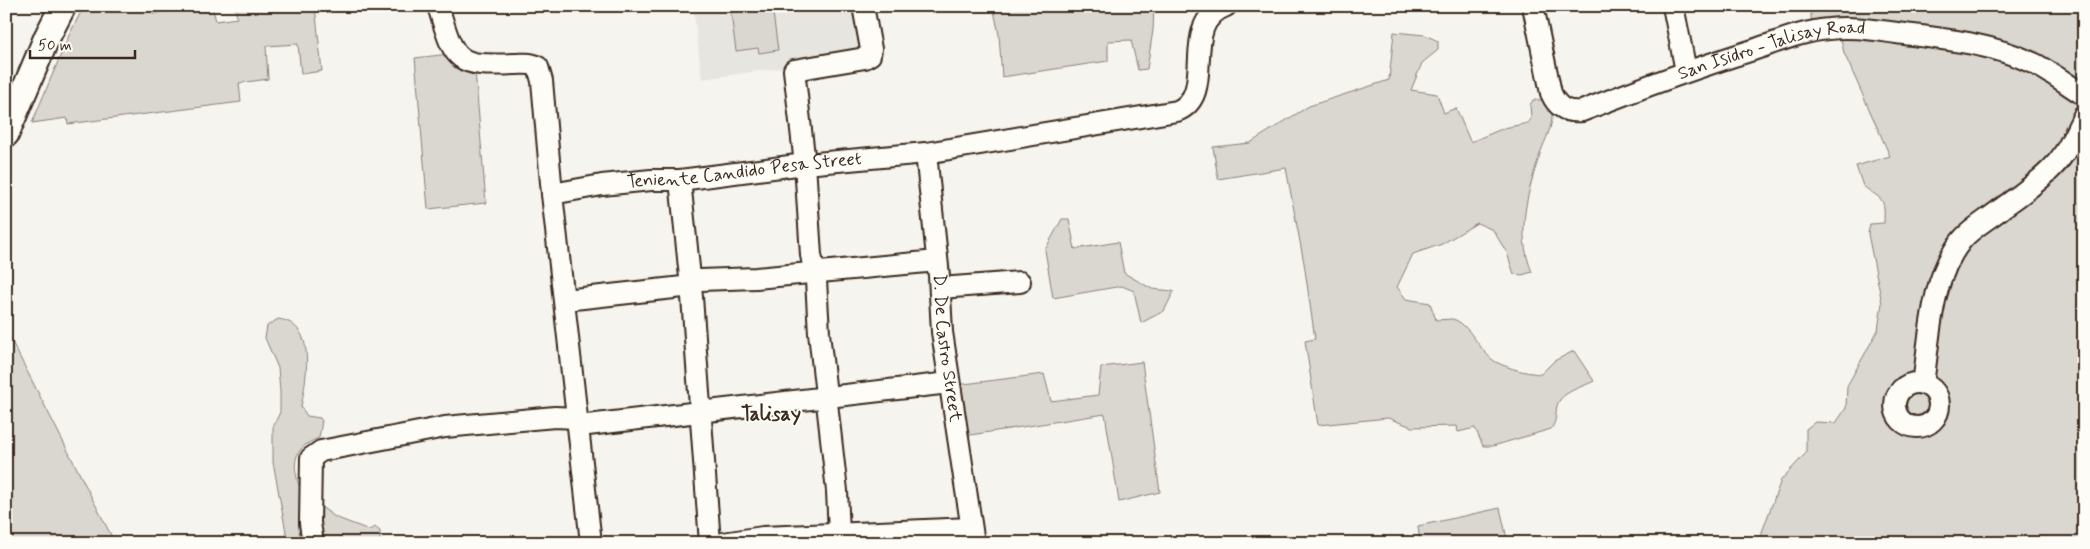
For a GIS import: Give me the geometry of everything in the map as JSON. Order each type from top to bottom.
[{"type":"main road","points":[[6,134],[43,45],[63,6]]},
{"type":"street","points":[[438,6],[450,46],[464,60],[478,64],[529,64],[538,67],[543,89],[552,194],[591,543]]},
{"type":"street","points":[[839,534],[838,498],[815,273],[811,255],[805,164],[794,70],[865,58],[870,55],[871,50],[863,6]]},
{"type":"street","name":"San Isidro - Talisay Road","points":[[1532,6],[1549,88],[1556,104],[1562,109],[1582,111],[1686,71],[1808,32],[1860,28],[1952,39],[1999,51],[2034,64],[2084,95]]},
{"type":"street","points":[[1672,6],[1686,71]]},
{"type":"street","name":"Teniente Candido Pesa Street","points":[[552,194],[611,184],[651,180],[680,180],[805,164],[926,152],[1183,109],[1189,104],[1195,93],[1201,36],[1206,23],[1215,9]]},
{"type":"street","points":[[1923,384],[1936,298],[1954,251],[1970,232],[2027,190],[2054,167],[2084,115]]},
{"type":"street","name":"D. De Castro Street","points":[[926,152],[940,288],[942,332],[972,536]]},
{"type":"street","points":[[680,180],[691,284],[710,543]]},
{"type":"street","points":[[565,300],[683,287],[700,280],[815,273],[937,261]]},
{"type":"street","points":[[940,288],[1020,282]]},
{"type":"street","points":[[313,543],[310,523],[310,458],[321,451],[445,428],[555,417],[578,422],[827,398],[949,383]]},
{"type":"street","points":[[723,543],[763,537],[839,534],[972,536]]},
{"type":"shaded area","points":[[84,6],[152,6],[153,14],[180,9],[180,6],[212,6],[216,21],[237,18],[235,6],[315,6],[322,71],[301,74],[298,44],[266,46],[268,79],[239,83],[241,102],[68,124],[67,118],[32,123],[70,33]]},
{"type":"shaded area","points":[[693,6],[860,6],[867,50],[789,67],[702,79]]},
{"type":"shaded area","points":[[730,6],[772,6],[778,50],[759,53],[758,48],[736,51]]},
{"type":"shaded area","points":[[993,6],[1154,6],[1153,30],[1147,69],[1138,70],[1131,40],[1108,41],[1108,61],[1002,77],[999,35]]},
{"type":"shaded area","points":[[1810,6],[2084,6],[2084,87],[2054,67],[1812,26]]},
{"type":"shaded area","points":[[1394,32],[1425,35],[1438,41],[1438,50],[1422,63],[1411,90],[1437,94],[1444,113],[1456,108],[1470,141],[1504,128],[1528,123],[1531,119],[1530,105],[1533,100],[1546,100],[1551,108],[1551,123],[1532,181],[1525,211],[1524,241],[1532,272],[1522,275],[1514,274],[1507,253],[1493,230],[1477,223],[1442,244],[1413,254],[1397,287],[1406,299],[1430,303],[1436,320],[1452,319],[1458,321],[1490,358],[1507,367],[1541,374],[1554,361],[1574,351],[1594,381],[1562,397],[1557,406],[1555,421],[1551,429],[1493,446],[1483,446],[1475,428],[1458,432],[1457,426],[1412,427],[1388,418],[1318,425],[1305,341],[1315,339],[1304,263],[1286,168],[1218,179],[1213,147],[1250,143],[1309,106],[1389,80]]},
{"type":"shaded area","points":[[1840,34],[1951,45],[2035,72],[2084,106],[2084,543],[1758,543],[1781,480],[1806,453],[1806,429],[1815,422],[1836,423],[1846,408],[1847,386],[1878,330],[1882,303],[1868,234],[1870,224],[1884,223],[1884,208],[1879,197],[1863,186],[1856,166],[1890,156],[1844,53]]},
{"type":"shaded area","points":[[449,54],[475,70],[486,203],[428,209],[415,58]]},
{"type":"shaded area","points":[[1062,219],[1069,219],[1075,249],[1118,242],[1124,273],[1152,289],[1174,291],[1164,311],[1141,323],[1134,291],[1122,286],[1053,298],[1045,250]]},
{"type":"shaded area","points":[[278,319],[291,323],[299,331],[304,342],[306,368],[301,407],[307,416],[320,418],[322,421],[319,438],[302,448],[296,462],[295,469],[303,497],[316,503],[335,517],[369,530],[375,527],[380,531],[380,543],[318,543],[300,515],[299,527],[303,543],[288,543],[273,462],[273,427],[280,412],[278,368],[265,338],[267,326]]},
{"type":"shaded area","points":[[6,330],[115,543],[6,543]]},
{"type":"shaded area","points":[[1142,362],[1160,492],[1119,502],[1105,414],[964,436],[956,385],[1044,374],[1051,401],[1098,395],[1101,367]]},
{"type":"shaded area","points":[[1500,508],[1508,543],[1420,543],[1418,526]]},
{"type":"district","name":"Talisay","points":[[771,414]]}]
